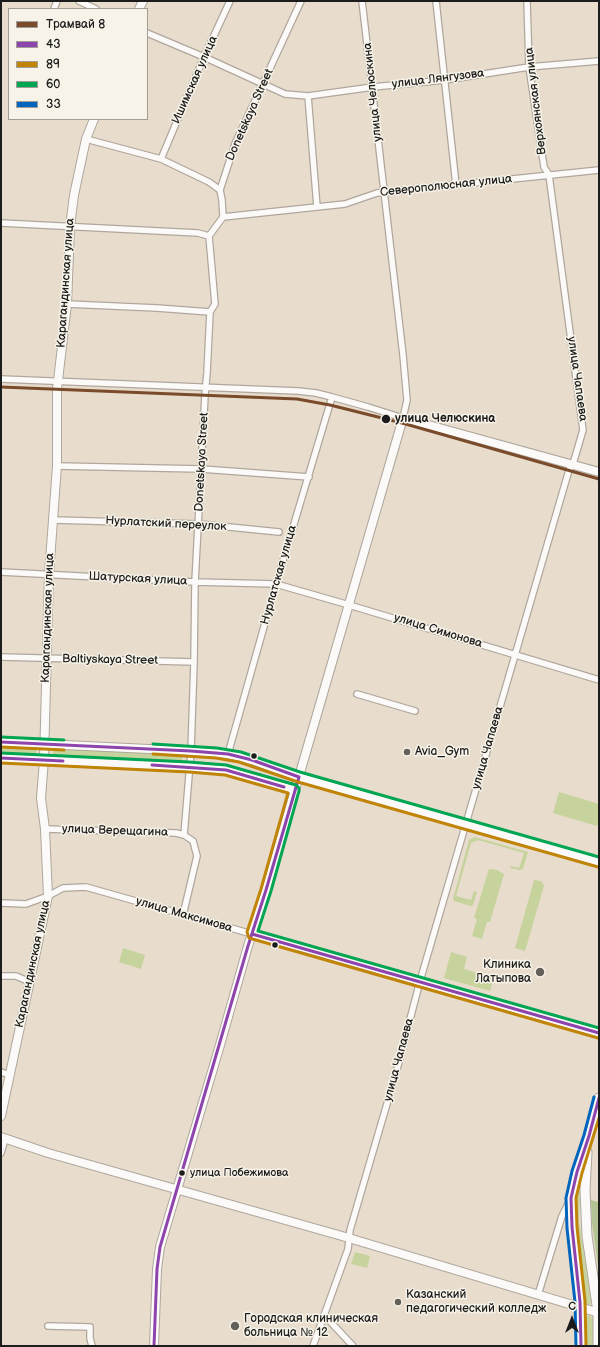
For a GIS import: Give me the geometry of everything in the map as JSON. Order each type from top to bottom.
[{"type":"main road","points":[[581,1346],[580,1307],[572,1227],[571,1198],[577,1172],[589,1136],[599,1098]]},
{"type":"main road","points":[[589,1136],[586,1164],[587,1236],[598,1312],[598,1346]]},
{"type":"street","points":[[79,1],[94,8]]},
{"type":"street","name":"Ишимская улица","points":[[161,159],[204,57],[230,1]]},
{"type":"street","name":"Donetskaya Street","points":[[223,217],[220,190],[235,144],[301,1]]},
{"type":"street","name":"улица Челюскина","points":[[154,1346],[157,1268],[160,1247],[299,777],[407,400],[373,87],[362,1]]},
{"type":"street","points":[[436,1],[456,185]]},
{"type":"street","name":"Верхоянская улица","points":[[527,1],[529,67],[544,168],[549,175]]},
{"type":"street","name":"улица Лянгузова","points":[[148,32],[264,83],[285,94],[308,96],[373,87],[445,80],[529,67],[599,61]]},
{"type":"street","points":[[308,96],[317,206]]},
{"type":"street","name":"Карагандинская улица","points":[[1,1116],[48,896],[45,829],[41,798],[44,760],[49,574],[57,466],[58,382],[67,304],[70,227],[74,194],[86,139],[94,120]]},
{"type":"street","points":[[86,139],[161,159],[210,182],[220,190]]},
{"type":"street","name":"Северополюсная улица","points":[[223,217],[345,204],[384,192],[599,170]]},
{"type":"street","name":"улица Чапаева","points":[[313,1346],[348,1249],[350,1230],[396,1073],[420,981],[569,470],[573,464],[584,430],[549,175]]},
{"type":"street","points":[[1,223],[198,233],[209,236],[223,217]]},
{"type":"street","name":"Donetskaya Street","points":[[184,835],[191,751],[195,582],[210,312],[215,304],[209,236]]},
{"type":"street","points":[[67,304],[210,312]]},
{"type":"street","points":[[1,379],[316,393],[599,472]]},
{"type":"street","name":"Нурлатская улица","points":[[228,754],[276,584],[332,397]]},
{"type":"street","points":[[57,466],[202,469],[309,476]]},
{"type":"street","name":"Нурлатский переулок","points":[[53,520],[199,524],[279,532]]},
{"type":"street","name":"Шатурская улица","points":[[1,572],[195,582],[276,584]]},
{"type":"street","name":"улица Симонова","points":[[276,584],[349,604],[599,680]]},
{"type":"street","name":"Baltiyskaya Street","points":[[1,657],[194,662]]},
{"type":"street","points":[[357,694],[415,711]]},
{"type":"street","points":[[1,742],[228,754],[252,760],[299,777],[599,862]]},
{"type":"street","points":[[1,758],[226,770],[294,790]]},
{"type":"street","name":"улица Верещагина","points":[[45,829],[176,833],[184,835]]},
{"type":"street","points":[[183,915],[197,856],[193,841],[184,835]]},
{"type":"street","name":"улица Максимова","points":[[1,903],[26,904],[48,896],[63,888],[86,887],[599,1033]]},
{"type":"street","points":[[1,976],[16,976],[30,982]]},
{"type":"street","points":[[1,1072],[10,1075]]},
{"type":"street","points":[[1,1152],[3,1138],[48,1153],[349,1238],[598,1312]]},
{"type":"street","points":[[538,1295],[562,1216],[571,1198]]},
{"type":"street","points":[[324,1315],[353,1346]]},
{"type":"street","points":[[48,1326],[90,1327],[92,1346]]},
{"type":"green space","points":[[1,746],[36,748],[36,755],[1,753]]},
{"type":"green space","points":[[53,750],[182,755],[182,762],[55,757]]},
{"type":"green space","points":[[559,792],[599,804],[599,820],[597,826],[553,813]]},
{"type":"green space","points":[[475,837],[528,852],[523,869],[519,870],[510,868],[511,866],[519,868],[524,853],[478,840],[471,843],[456,896],[471,900],[474,891],[477,892],[473,905],[471,906],[454,901],[453,899],[469,840]]},
{"type":"green space","points":[[489,869],[497,870],[504,874],[490,922],[487,922],[482,939],[472,936],[477,919],[474,918]]},
{"type":"green space","points":[[534,880],[541,881],[544,886],[525,951],[515,948]]},
{"type":"green space","points":[[123,948],[145,955],[141,969],[119,962]]},
{"type":"green space","points":[[451,952],[467,957],[464,969],[494,978],[490,991],[444,978]]},
{"type":"green space","points":[[578,1183],[580,1186],[579,1220],[591,1301],[588,1305],[585,1304],[576,1233],[575,1202]]},
{"type":"green space","points":[[591,1200],[599,1202],[599,1274],[592,1223]]},
{"type":"green space","points":[[355,1252],[370,1256],[367,1268],[351,1264]]},
{"type":"green space","points":[[588,1315],[593,1318],[594,1322],[593,1346],[586,1346],[586,1317]]},
{"type":"tram line","name":"8","points":[[1,387],[297,399],[330,405],[402,423],[599,479]]},
{"type":"transit line","name":"60","points":[[1,737],[64,740]]},
{"type":"transit line","name":"43","points":[[1,742],[228,754],[252,760],[299,777],[160,1247],[157,1269],[154,1346]]},
{"type":"transit line","name":"60","points":[[153,744],[217,748],[241,752],[300,772],[599,857]]},
{"type":"transit line","name":"89","points":[[1,747],[64,750]]},
{"type":"transit line","name":"60","points":[[1,753],[226,765],[296,785],[299,788],[299,791],[271,891],[258,931],[599,1028]]},
{"type":"transit line","name":"89","points":[[153,754],[216,758],[239,762],[298,782],[598,867]]},
{"type":"transit line","name":"43","points":[[1,758],[63,761]]},
{"type":"transit line","name":"89","points":[[1,763],[225,775],[288,793],[261,889],[247,932],[249,938],[598,1038]]},
{"type":"transit line","name":"43","points":[[152,765],[226,770],[284,787]]},
{"type":"transit line","name":"43","points":[[252,934],[599,1033]]},
{"type":"transit line","name":"33","points":[[576,1346],[575,1302],[567,1228],[566,1198],[572,1171],[584,1135],[594,1097]]},
{"type":"transit line","name":"43","points":[[581,1346],[580,1302],[572,1227],[571,1198],[577,1172],[589,1136],[599,1098]]},
{"type":"transit line","name":"89","points":[[586,1346],[585,1301],[577,1227],[576,1198],[599,1118]]},
{"type":"place","name":"улица Челюскина","points":[[386,419]]},
{"type":"place","name":"Avia_Gym","points":[[407,752]]},
{"type":"place","name":"Клиника Латыпова","points":[[540,972]]},
{"type":"place","name":"улица Побежимова","points":[[182,1173]]},
{"type":"place","name":"Казанский педагогический колледж","points":[[398,1302]]},
{"type":"place","name":"Городская клиническая больница № 12","points":[[235,1326]]}]
